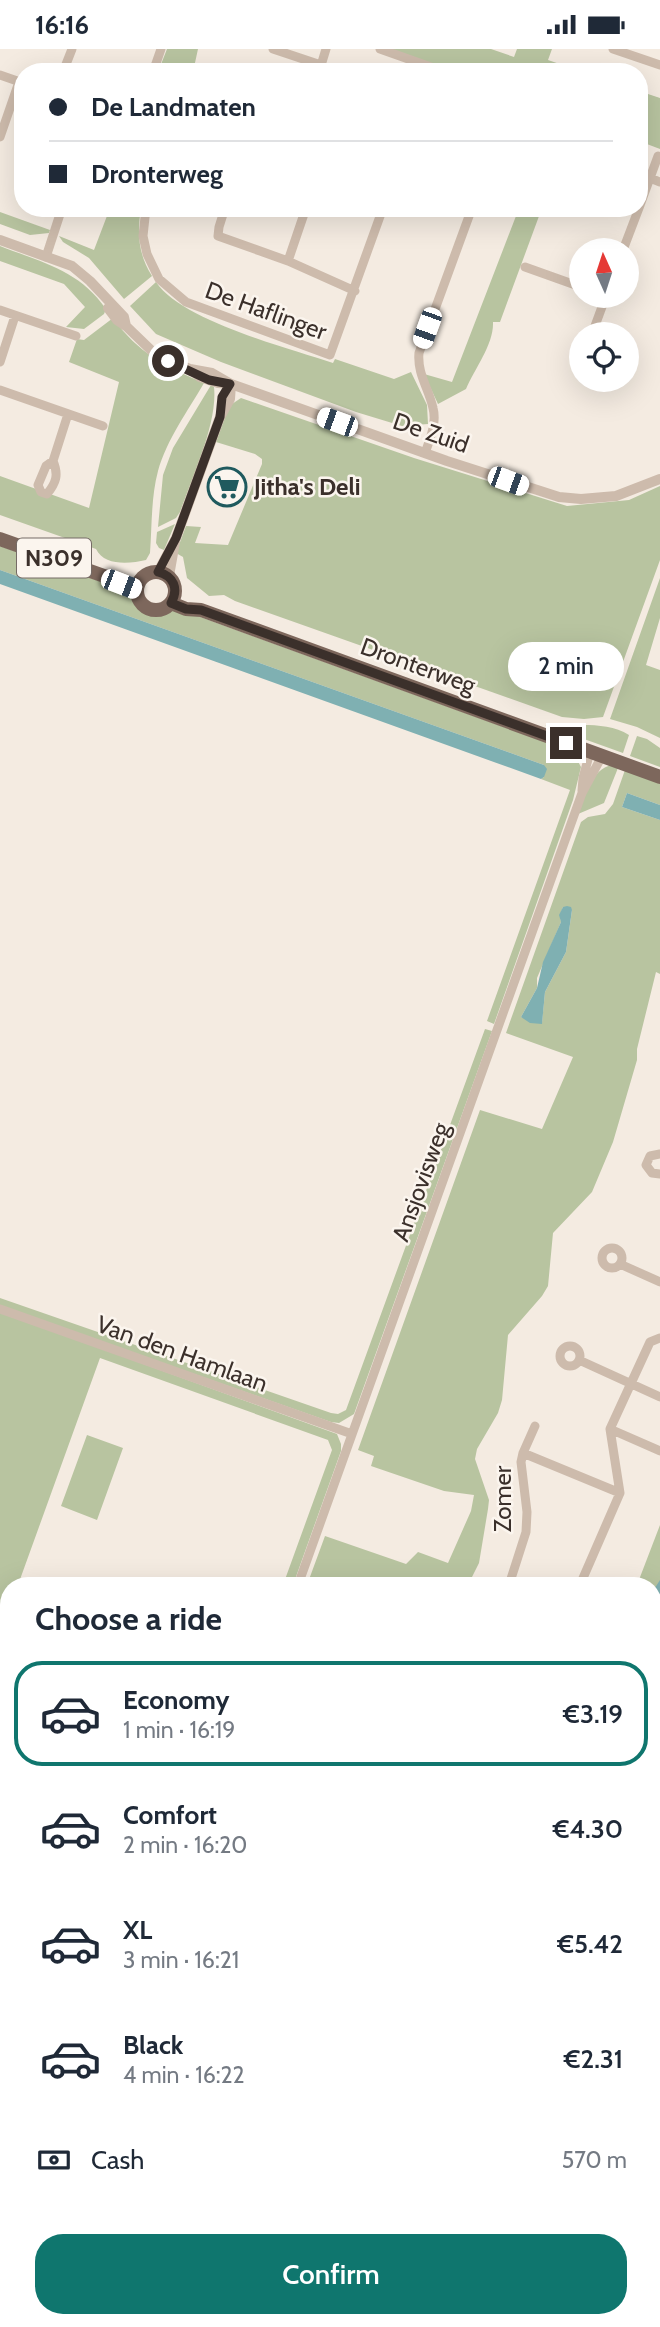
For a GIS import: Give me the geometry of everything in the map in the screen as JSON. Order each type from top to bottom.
[{"type":"main road","name":"N309","points":[[0,539],[107,577],[139,585]]},
{"type":"main road","points":[[148,574],[163,574],[174,584],[173,598],[161,609],[150,609],[141,601],[139,585],[148,574]]},
{"type":"main road","name":"Dronterweg","points":[[173,598],[660,777]]},
{"type":"street","points":[[273,49],[308,63]]},
{"type":"street","points":[[380,49],[420,63]]},
{"type":"street","points":[[613,49],[660,65]]},
{"type":"street","points":[[0,137],[14,101]]},
{"type":"street","points":[[648,182],[658,156],[660,157]]},
{"type":"street","points":[[650,178],[660,181]]},
{"type":"street","points":[[46,257],[59,217]]},
{"type":"street","name":"De Haflinger","points":[[145,217],[143,236],[147,254],[159,279],[186,302],[330,355],[380,217]]},
{"type":"street","points":[[222,217],[218,236],[288,261],[355,291]]},
{"type":"street","points":[[288,261],[303,217]]},
{"type":"street","points":[[425,453],[434,417],[418,366],[419,353],[469,217]]},
{"type":"street","points":[[628,238],[636,217]]},
{"type":"street","name":"De Zuid","points":[[0,240],[72,266],[82,273],[105,299],[117,320],[127,326],[154,353],[209,380],[230,384],[559,497],[581,499],[616,496],[660,479]]},
{"type":"street","points":[[525,267],[569,283]]},
{"type":"street","points":[[0,310],[76,336]]},
{"type":"street","points":[[0,362],[15,316]]},
{"type":"street","points":[[163,574],[220,417],[222,397],[230,384]]},
{"type":"street","points":[[0,390],[103,426]]},
{"type":"street","points":[[53,461],[68,414]]},
{"type":"street","name":"Ansjovisweg","points":[[301,1577],[596,754]]},
{"type":"street","points":[[660,1154],[650,1156],[646,1165],[652,1173],[660,1174]]},
{"type":"street","points":[[620,1264],[660,1282]]},
{"type":"street","name":"Van den Hamlaan","points":[[0,1309],[352,1434]]},
{"type":"street","points":[[584,1577],[621,1493],[610,1429],[650,1342],[660,1338]]},
{"type":"street","points":[[579,1360],[660,1397]]},
{"type":"street","name":"Zomer","points":[[512,1577],[526,1532],[523,1453],[535,1426]]},
{"type":"street","points":[[610,1429],[660,1451]]},
{"type":"street","name":"Zomer","points":[[523,1453],[621,1493]]},
{"type":"green space","points":[[167,49],[198,49],[195,63],[162,63]]},
{"type":"green space","points":[[388,49],[491,49],[514,57],[517,49],[552,49],[548,60],[557,63],[429,63]]},
{"type":"green space","points":[[648,94],[660,98],[660,149],[648,144]]},
{"type":"green space","points":[[0,212],[50,230],[49,233],[30,235],[0,224]]},
{"type":"green space","points":[[107,217],[140,217],[140,243],[152,276],[124,299],[89,258],[63,242],[59,236],[94,250]]},
{"type":"green space","points":[[516,217],[539,217],[500,322],[493,322],[487,347],[466,389],[438,404],[424,374],[452,382]]},
{"type":"green space","points":[[0,246],[72,276],[106,309],[104,314],[84,329],[66,327],[85,307],[64,284],[0,261]]},
{"type":"green space","points":[[156,282],[169,296],[188,309],[264,341],[333,363],[335,359],[394,379],[411,372],[427,405],[428,424],[402,426],[356,412],[221,362],[156,334],[130,306]]},
{"type":"green space","points":[[113,318],[132,341],[154,358],[204,383],[172,436],[158,471],[150,553],[146,560],[132,562],[111,561],[100,555],[96,549],[0,515],[0,476],[89,508],[119,382],[69,362],[77,339],[84,340]]},
{"type":"green space","points":[[211,385],[214,387],[212,417],[197,467],[180,512],[176,518],[158,527],[163,475],[173,448]]},
{"type":"green space","points":[[241,398],[414,458],[567,506],[629,500],[660,486],[660,560],[603,717],[562,717],[224,595],[209,596],[187,578],[183,557],[176,553],[186,526],[201,527],[195,543],[228,545],[262,464],[262,459],[255,454],[216,442],[229,406]]},
{"type":"green space","points":[[175,524],[164,550],[159,548],[156,543],[157,532]]},
{"type":"green space","points":[[0,546],[130,592],[140,607],[150,613],[181,610],[573,752],[581,767],[573,800],[494,1024],[487,1021],[570,790],[541,779],[544,777],[544,765],[0,570]]},
{"type":"green space","points":[[660,578],[660,618],[646,665],[660,670],[660,738],[637,727],[610,719]]},
{"type":"green space","points":[[545,725],[610,727],[629,735],[623,753]]},
{"type":"green space","points":[[637,736],[660,748],[660,767],[630,756]]},
{"type":"green space","points":[[612,765],[618,768],[604,803],[578,814],[594,778]]},
{"type":"green space","points":[[625,770],[660,783],[660,805],[627,793],[622,807],[660,820],[660,974],[656,972],[637,1049],[637,1060],[613,1142],[592,1192],[553,1233],[548,1286],[508,1335],[502,1400],[498,1413],[477,1449],[475,1459],[489,1500],[479,1563],[472,1577],[310,1577],[325,1536],[406,1564],[418,1552],[448,1563],[471,1511],[474,1495],[444,1491],[371,1466],[374,1456],[358,1450],[480,1110],[542,1129],[573,1057],[506,1033],[581,822],[588,817],[605,814],[613,804]],"holes":[[[563,907],[572,910],[566,952],[545,992],[542,1023],[521,1017],[537,988],[537,978],[561,922]]]},
{"type":"green space","points":[[485,1029],[492,1031],[354,1414],[339,1423],[0,1306],[0,1298],[331,1413],[338,1414],[346,1410]]},
{"type":"green space","points":[[0,1312],[337,1434],[341,1451],[296,1577],[286,1577],[332,1450],[328,1440],[100,1358],[21,1577],[0,1577]]},
{"type":"green space","points":[[87,1435],[123,1448],[97,1520],[61,1506]]},
{"type":"green space","points":[[660,1525],[660,1577],[640,1577]]},
{"type":"water","points":[[0,570],[544,765],[547,769],[541,779],[0,584]]},
{"type":"water","points":[[627,793],[660,805],[660,820],[622,807]]},
{"type":"water","points":[[567,906],[572,910],[566,952],[545,992],[542,1024],[530,1023],[521,1017],[537,988],[543,962],[561,922],[559,915],[563,907]]},
{"type":"place","name":"Jitha's Deli","points":[[227,487]]},
{"type":"route","points":[[168,361],[190,369],[200,377],[230,384],[222,397],[220,417],[176,538],[158,572],[169,576],[174,584],[175,592],[171,603],[186,609],[201,610],[566,743]]}]
